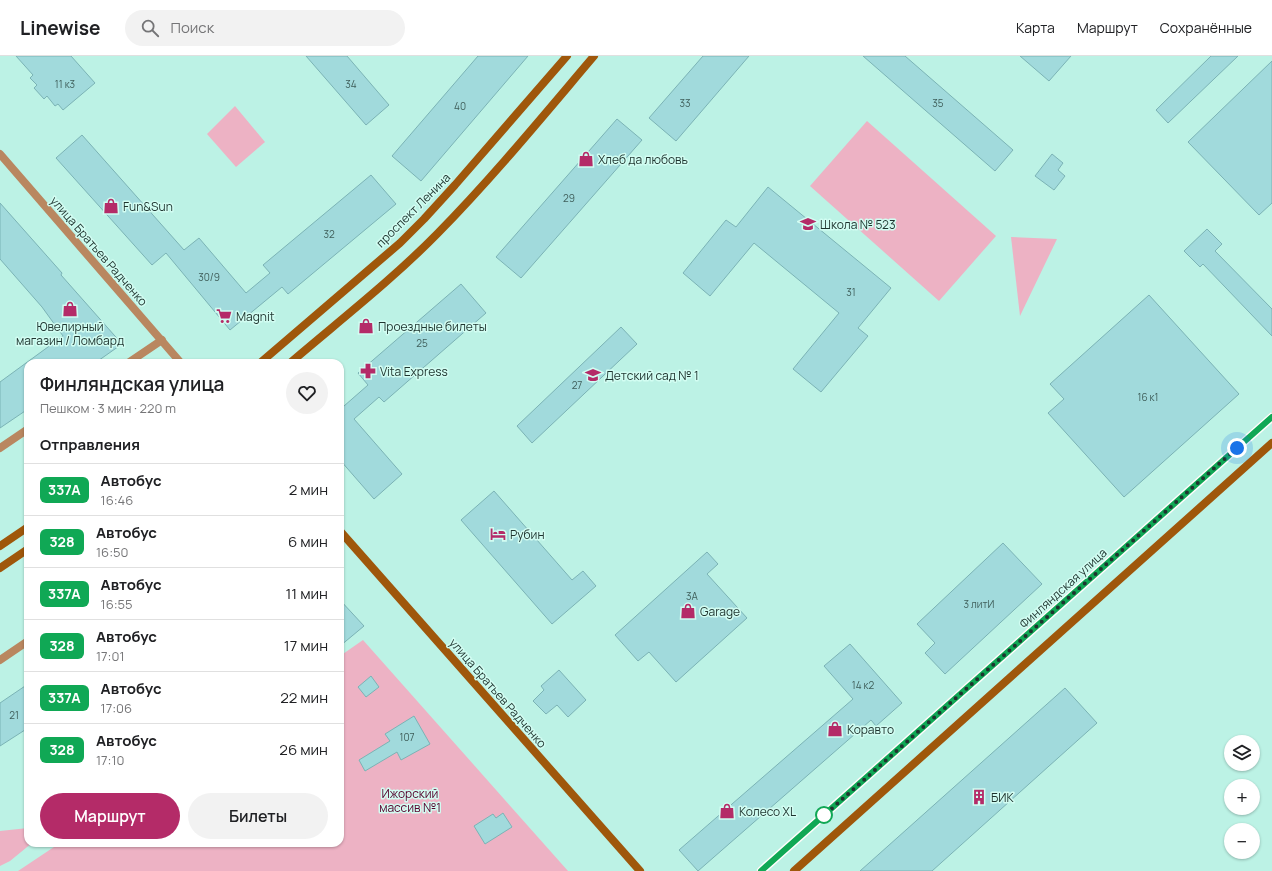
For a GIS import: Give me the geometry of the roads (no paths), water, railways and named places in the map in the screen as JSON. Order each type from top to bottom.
[{"type":"street","name":"проспект Ленина","points":[[265,359],[400,243],[424,219],[567,56]]},
{"type":"street","points":[[295,359],[409,261],[438,233],[472,197],[594,56]]},
{"type":"street","name":"улица Братьев Радченко","points":[[0,154],[178,359]]},
{"type":"street","points":[[134,359],[162,340]]},
{"type":"street","name":"Финляндская улица","points":[[761,871],[1272,417]]},
{"type":"street","points":[[0,448],[24,432]]},
{"type":"street","points":[[794,871],[1272,443]]},
{"type":"street","points":[[0,546],[24,530]]},
{"type":"street","name":"улица Братьев Радченко","points":[[344,535],[640,871]]},
{"type":"street","points":[[0,568],[24,552]]},
{"type":"street","points":[[0,660],[24,644]]},
{"type":"place","name":"Хлеб да любовь","points":[[586,159]]},
{"type":"place","name":"Fun&Sun","points":[[111,206]]},
{"type":"place","name":"Школа № 523","points":[[808,224]]},
{"type":"place","name":"Ювелирный магазин / Ломбард","points":[[70,309]]},
{"type":"place","name":"Magnit","points":[[224,316]]},
{"type":"place","name":"Проездные билеты","points":[[366,326]]},
{"type":"place","name":"Vita Express","points":[[368,371]]},
{"type":"place","name":"Детский сад № 1","points":[[593,375]]},
{"type":"place","name":"Рубин","points":[[498,534]]},
{"type":"place","name":"Garage","points":[[688,611]]},
{"type":"place","name":"Коравто","points":[[835,729]]},
{"type":"place","name":"БИК","points":[[979,797]]},
{"type":"place","name":"Колесо XL","points":[[727,811]]},
{"type":"park label","name":"Ижорский массив №1","points":[[410,800]]}]
